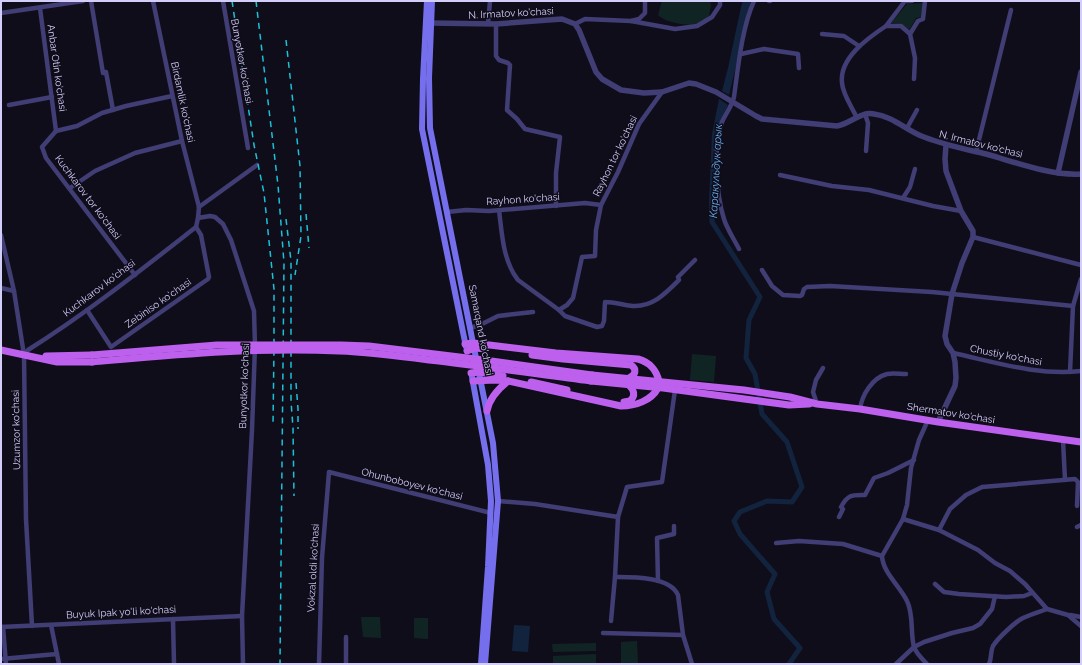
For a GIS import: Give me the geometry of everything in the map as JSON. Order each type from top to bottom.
[{"type":"main road","name":"Samarqand ko'chasi","points":[[427,1],[422,129],[462,328],[470,347]]},
{"type":"main road","name":"Samarqand ko'chasi","points":[[432,1],[429,78],[430,128],[470,328],[470,347],[488,465],[491,513],[480,664]]},
{"type":"main road","points":[[1,350],[24,355],[92,358],[217,345],[341,345],[376,347],[484,360],[591,378],[659,385]]},
{"type":"main road","points":[[470,347],[563,359],[631,364],[635,371],[629,382]]},
{"type":"main road","points":[[470,347],[638,359],[647,363],[653,369],[657,374],[659,385],[654,394],[642,402],[632,406],[621,406],[508,381],[476,380]]},
{"type":"main road","points":[[475,372],[548,385],[625,403],[634,397],[634,392],[629,382]]},
{"type":"main road","name":"Samarqand ko'chasi","points":[[476,380],[487,411],[493,443],[498,501],[485,664]]},
{"type":"main road","points":[[487,411],[488,405],[496,392],[508,381]]},
{"type":"main road","name":"Shermatov ko'chasi","points":[[659,385],[675,390],[789,405],[817,404],[860,409],[938,422],[1081,442]]},
{"type":"main road","name":"Shermatov ko'chasi","points":[[659,385],[743,390],[790,396],[817,404]]},
{"type":"main road","points":[[741,398],[743,390]]},
{"type":"street","points":[[1,14],[83,1]]},
{"type":"street","points":[[91,1],[103,73],[106,72],[113,110]]},
{"type":"street","name":"Birdamlik ko'chasi","points":[[153,1],[182,141],[199,207]]},
{"type":"street","name":"Bunyotkor ko'chasi","points":[[223,1],[248,148]]},
{"type":"street","points":[[488,24],[490,1]]},
{"type":"street","points":[[631,21],[639,19],[645,13],[645,1]]},
{"type":"street","points":[[720,1],[720,5],[712,17],[697,26],[675,29],[631,21],[585,19],[575,24],[579,30],[596,72],[602,79],[621,90],[644,93],[662,92],[689,83],[696,84],[716,92],[762,119],[837,126],[845,125],[865,114],[868,123],[866,151]]},
{"type":"street","points":[[739,249],[720,213],[717,165],[722,122],[733,102],[746,23],[754,1]]},
{"type":"street","points":[[899,1],[899,10]]},
{"type":"street","points":[[857,118],[844,91],[842,83],[846,65],[859,46],[886,26],[905,1],[912,1]]},
{"type":"street","points":[[910,34],[918,20],[923,19],[925,1]]},
{"type":"street","name":"Anbar Otin ko'chasi","points":[[40,8],[56,131]]},
{"type":"street","points":[[976,152],[1011,10]]},
{"type":"street","name":"N. Irmatov ko'chasi","points":[[430,23],[496,24],[562,19],[575,24]]},
{"type":"street","points":[[496,24],[496,56],[499,60],[510,65],[507,110],[525,129],[560,137],[556,173],[556,206]]},
{"type":"street","points":[[886,26],[901,26],[910,34],[915,58],[914,79]]},
{"type":"street","points":[[822,34],[844,36],[859,46]]},
{"type":"street","points":[[741,54],[764,49],[798,54],[799,68]]},
{"type":"street","points":[[1058,173],[1081,72]]},
{"type":"street","name":"Rayhon tor ko'chasi","points":[[559,310],[567,305],[572,298],[582,258],[595,256],[596,230],[601,205],[618,172],[639,124],[662,92]]},
{"type":"street","points":[[56,131],[77,126],[102,113],[172,96]]},
{"type":"street","points":[[9,105],[52,97]]},
{"type":"street","points":[[907,128],[917,110]]},
{"type":"street","name":"N. Irmatov ko'chasi","points":[[865,114],[874,113],[946,146],[1058,173],[1081,174]]},
{"type":"street","name":"Kuchkarov tor ko'chasi","points":[[56,131],[42,147],[46,158],[135,275]]},
{"type":"street","points":[[70,188],[95,172],[135,153],[182,141]]},
{"type":"street","points":[[938,422],[955,386],[956,378],[953,353],[947,344],[945,336],[952,294],[962,262],[973,237],[973,231],[961,211],[946,171],[944,159],[946,146]]},
{"type":"street","points":[[196,226],[199,207],[257,165]]},
{"type":"street","points":[[903,198],[910,186],[915,169]]},
{"type":"street","points":[[780,175],[832,186],[869,190],[961,211]]},
{"type":"street","name":"Rayhon ko'chasi","points":[[447,212],[466,210],[489,211],[585,203],[601,205]]},
{"type":"street","points":[[499,210],[507,258],[513,274],[518,280],[565,316],[597,327],[602,326],[604,322],[604,302],[638,305],[654,302],[679,280],[678,277],[695,260]]},
{"type":"street","name":"Bunyotkor ko'chasi","points":[[198,218],[210,216],[215,217],[222,224],[231,240],[254,310],[255,346],[252,430],[242,616],[244,664]]},
{"type":"street","name":"Kuchkarov ko'chasi","points":[[24,355],[28,350],[61,329],[135,275],[196,226]]},
{"type":"street","name":"Zebiniso ko'chasi","points":[[87,310],[110,347],[112,347],[208,279],[209,277],[201,236],[196,226]]},
{"type":"street","name":"Uzumzor ko'chasi","points":[[1,235],[14,291],[24,355],[26,519],[32,626]]},
{"type":"street","points":[[973,237],[1081,265]]},
{"type":"street","points":[[762,270],[772,286],[783,295],[800,296],[806,287],[830,286],[952,294],[1073,306]]},
{"type":"street","points":[[1070,372],[1073,306],[1081,279]]},
{"type":"street","points":[[1,288],[14,291]]},
{"type":"street","points":[[462,328],[470,328],[480,325],[498,316],[533,312]]},
{"type":"street","name":"Chustiy ko'chasi","points":[[953,353],[1038,372],[1081,371]]},
{"type":"street","points":[[817,404],[813,392],[816,380],[823,368]]},
{"type":"street","points":[[860,409],[860,404],[875,380],[886,374],[906,374]]},
{"type":"street","points":[[611,621],[618,517],[627,488],[661,484],[662,482],[675,390]]},
{"type":"street","points":[[926,664],[914,647],[911,613],[908,603],[903,593],[885,568],[882,561],[882,556],[903,519],[907,505],[911,468],[919,440],[928,420]]},
{"type":"street","points":[[1063,440],[1065,480]]},
{"type":"street","points":[[839,517],[844,509],[841,507],[846,498],[851,495],[865,495],[874,478],[914,460]]},
{"type":"street","name":"Ohunboboyev ko'chasi","points":[[329,472],[491,513]]},
{"type":"street","name":"Vokzal oldi ko'chasi","points":[[319,664],[322,558],[329,472]]},
{"type":"street","points":[[940,530],[950,509],[966,495],[982,487],[1075,479],[1078,481],[1077,506]]},
{"type":"street","points":[[498,501],[535,504],[618,517]]},
{"type":"street","points":[[903,519],[940,530],[978,550],[995,563],[1010,571],[1025,584],[1047,609],[1081,617]]},
{"type":"street","points":[[658,581],[657,538],[674,534],[674,526]]},
{"type":"street","points":[[776,543],[799,541],[843,544],[882,556]]},
{"type":"street","points":[[615,577],[638,577],[658,581],[672,587],[677,592],[682,635],[692,664]]},
{"type":"street","points":[[935,584],[941,590],[947,592],[995,596],[1024,596],[1032,593]]},
{"type":"street","points":[[896,664],[914,647],[924,642],[952,632],[973,628],[980,624],[992,609],[995,596]]},
{"type":"street","points":[[989,664],[994,645],[1001,637],[1021,619],[1047,609]]},
{"type":"street","points":[[1068,615],[1081,626]]},
{"type":"street","name":"Buyuk Ipak yo'li ko'chasi","points":[[2,627],[242,616]]},
{"type":"street","points":[[172,619],[174,664]]},
{"type":"street","points":[[51,625],[59,664]]},
{"type":"street","points":[[2,627],[4,661],[57,654]]},
{"type":"street","points":[[603,633],[682,635]]},
{"type":"street","points":[[346,637],[346,664]]},
{"type":"green space","points":[[662,1],[710,1],[711,5],[709,16],[700,22],[690,25],[668,21],[658,15]]},
{"type":"green space","points":[[923,3],[921,17],[916,18],[909,30],[902,24],[891,23],[907,4]]},
{"type":"green space","points":[[692,354],[716,356],[714,382],[690,380]]},
{"type":"green space","points":[[361,617],[380,617],[381,638],[363,637]]},
{"type":"green space","points":[[414,618],[428,618],[428,639],[414,638]]},
{"type":"green space","points":[[637,641],[638,664],[621,664],[621,642]]},
{"type":"green space","points":[[596,643],[596,651],[553,652],[552,644]]},
{"type":"green space","points":[[596,654],[596,663],[553,664],[553,656]]},
{"type":"water","name":"Каракульдук арык","points":[[743,1],[751,1],[729,95],[722,91]]},
{"type":"water","name":"Каракульдук арык","points":[[719,99],[728,105],[716,137],[715,213],[710,215],[709,203],[712,134]]},
{"type":"water","points":[[514,625],[530,626],[528,652],[512,651]]},
{"type":"waterway","name":"Каракульдук арык","points":[[712,208],[712,222],[760,297],[749,320],[746,358],[755,374],[762,414],[787,442],[802,487],[792,502],[767,501],[740,512],[734,521],[740,534],[775,574],[767,592],[774,619],[800,648],[789,664]]},
{"type":"railway","points":[[232,1],[254,145],[264,193],[274,289],[273,425]]},
{"type":"railway","points":[[256,1],[278,185],[284,263],[280,664]]},
{"type":"railway","points":[[286,40],[300,166],[301,236],[295,275]]},
{"type":"railway","points":[[306,214],[309,248]]},
{"type":"railway","points":[[286,219],[291,261],[291,401],[294,496]]},
{"type":"railway","points":[[296,383],[298,429]]}]
